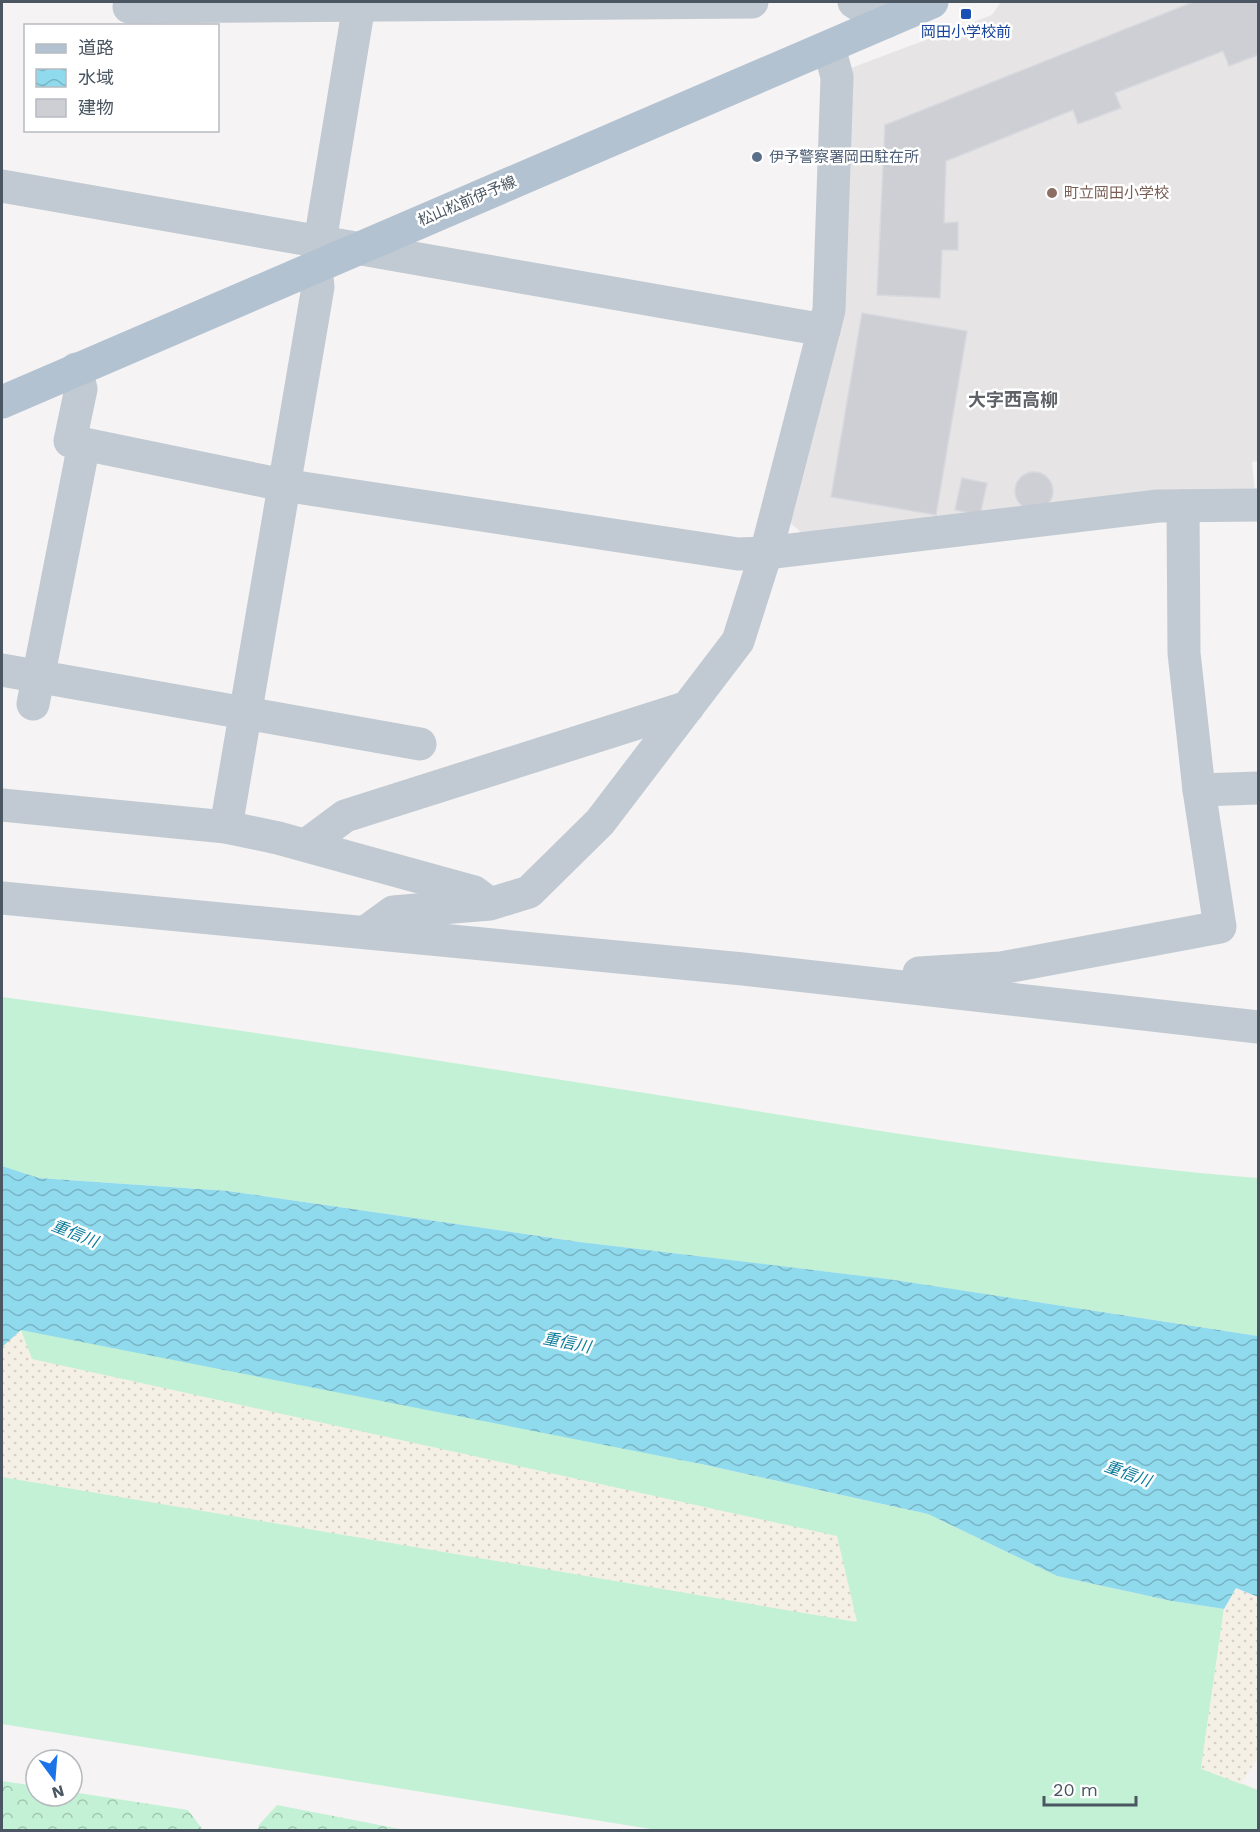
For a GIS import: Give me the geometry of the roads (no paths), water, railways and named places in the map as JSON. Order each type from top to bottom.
[{"type":"main road","name":"松山松前伊予線","points":[[2,402],[318,253],[358,247],[932,2]]},
{"type":"street","points":[[129,7],[752,2]]},
{"type":"street","points":[[854,2],[886,22]]},
{"type":"street","points":[[226,827],[243,713],[318,288],[318,253],[359,5]]},
{"type":"street","points":[[367,931],[393,912],[490,904],[529,892],[600,822],[738,641],[766,553],[829,310],[837,77],[829,47]]},
{"type":"street","points":[[2,186],[318,253]]},
{"type":"street","points":[[358,247],[824,330]]},
{"type":"street","points":[[76,369],[81,389],[70,441],[283,485],[738,554],[766,553],[1158,506],[1258,505]]},
{"type":"street","points":[[37,690],[84,444]]},
{"type":"street","points":[[900,987],[918,973],[1011,967],[1220,927],[1199,790],[1184,653],[1183,506]]},
{"type":"street","points":[[2,670],[37,690],[243,713],[420,744]]},
{"type":"street","points":[[306,846],[345,816],[688,706]]},
{"type":"street","points":[[1199,790],[1258,788]]},
{"type":"street","points":[[2,805],[226,827],[306,846],[474,892],[490,904]]},
{"type":"street","points":[[2,898],[367,931],[1258,1027]]},
{"type":"water","name":"重信川","points":[[2,1166],[39,1178],[228,1191],[580,1242],[888,1279],[1258,1336],[1258,1597],[1236,1588],[1224,1609],[1172,1601],[1057,1576],[928,1514],[701,1464],[21,1330],[2,1347]]},
{"type":"place","name":"岡田小学校前","points":[[966,14]]},
{"type":"place","name":"伊予警察署岡田駐在所","points":[[757,157]]},
{"type":"place","name":"町立岡田小学校","points":[[1052,193]]},
{"type":"district","name":"大字西高柳","points":[[1013,400]]}]
